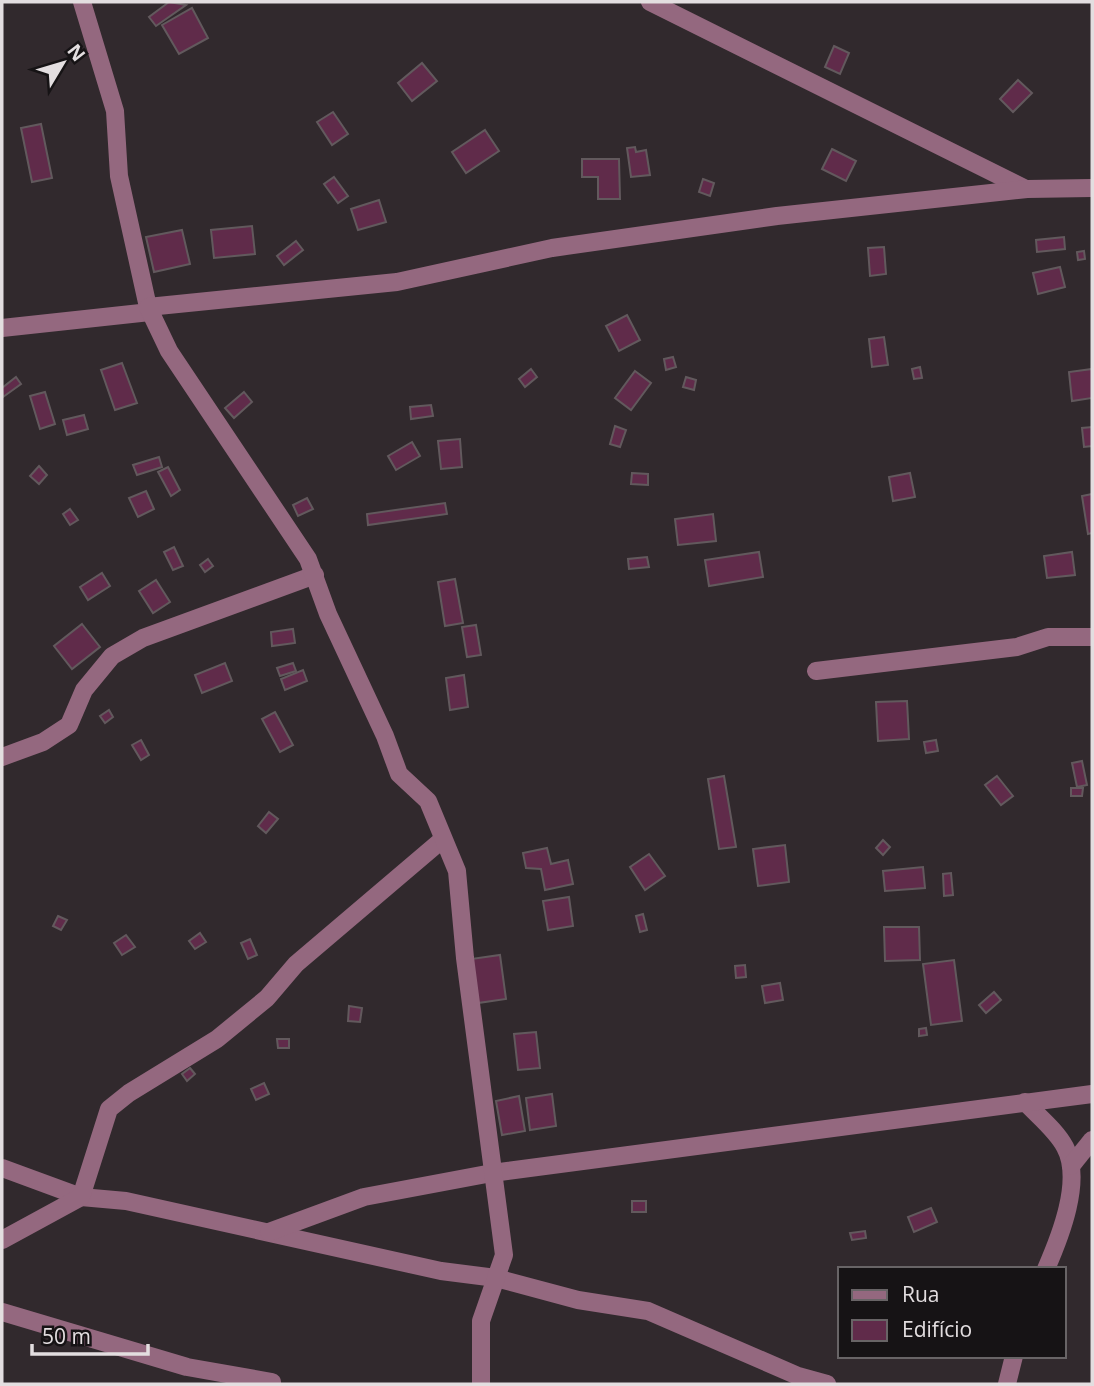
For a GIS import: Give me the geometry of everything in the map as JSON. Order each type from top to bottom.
[{"type":"street","points":[[82,2],[114,111],[119,176],[149,309],[169,351],[308,559],[328,614],[385,736],[399,774],[428,801],[457,871],[465,958],[504,1255],[481,1321],[481,1384]]},
{"type":"street","points":[[650,2],[1027,189]]},
{"type":"street","points":[[2,328],[397,282],[552,248],[777,216],[1027,189],[1092,188]]},
{"type":"street","points":[[2,757],[43,741],[69,725],[84,690],[112,656],[143,638],[315,575]]},
{"type":"street","points":[[816,671],[1017,648],[1048,637],[1092,637]]},
{"type":"street","points":[[2,1240],[81,1198],[109,1110],[129,1093],[217,1039],[267,998],[296,964],[443,839]]},
{"type":"street","points":[[269,1232],[364,1197],[492,1173],[1092,1094]]},
{"type":"street","points":[[1025,1102],[1061,1140],[1071,1166],[1066,1217],[1047,1267]]},
{"type":"street","points":[[1071,1166],[1092,1140]]},
{"type":"street","points":[[2,1168],[81,1198],[126,1201],[441,1271],[496,1278],[578,1300],[648,1311],[798,1376],[827,1384]]},
{"type":"street","points":[[2,1312],[187,1367],[274,1383]]},
{"type":"street","points":[[1007,1384],[1014,1358]]},
{"type":"building","points":[[169,2],[186,5],[156,26],[149,17]]},
{"type":"building","points":[[192,8],[208,38],[179,54],[162,25]]},
{"type":"building","points":[[834,46],[849,53],[840,74],[825,67]]},
{"type":"building","points":[[422,63],[437,81],[412,101],[398,83]]},
{"type":"building","points":[[1018,80],[1032,93],[1013,112],[1000,99]]},
{"type":"building","points":[[333,112],[348,134],[332,145],[317,122]]},
{"type":"building","points":[[41,124],[52,178],[32,182],[21,128]]},
{"type":"building","points":[[485,130],[499,151],[466,173],[452,152]]},
{"type":"building","points":[[635,147],[636,152],[646,150],[650,175],[631,177],[627,148]]},
{"type":"building","points":[[832,149],[856,161],[846,181],[822,169]]},
{"type":"building","points":[[582,159],[619,159],[620,199],[598,199],[598,177],[582,177]]},
{"type":"building","points":[[334,177],[348,196],[338,203],[324,184]]},
{"type":"building","points":[[703,179],[714,183],[710,196],[699,192]]},
{"type":"building","points":[[379,200],[386,222],[358,230],[351,209]]},
{"type":"building","points":[[252,226],[255,254],[214,258],[211,230]]},
{"type":"building","points":[[182,230],[190,264],[154,272],[146,237]]},
{"type":"building","points":[[1064,237],[1065,249],[1037,252],[1036,240]]},
{"type":"building","points":[[296,241],[303,250],[284,265],[277,256]]},
{"type":"building","points":[[884,247],[886,274],[870,276],[868,248]]},
{"type":"building","points":[[1084,251],[1085,259],[1078,260],[1077,252]]},
{"type":"building","points":[[1060,267],[1065,287],[1038,294],[1033,273]]},
{"type":"building","points":[[627,315],[640,340],[619,351],[606,326]]},
{"type":"building","points":[[884,337],[888,365],[872,367],[869,339]]},
{"type":"building","points":[[673,357],[676,367],[666,370],[664,359]]},
{"type":"building","points":[[122,363],[137,403],[115,410],[101,370]]},
{"type":"building","points":[[920,367],[922,378],[914,379],[912,369]]},
{"type":"building","points":[[531,369],[537,377],[525,387],[519,379]]},
{"type":"building","points":[[1092,369],[1092,398],[1072,401],[1069,372]]},
{"type":"building","points":[[635,371],[651,383],[631,410],[615,398]]},
{"type":"building","points":[[16,377],[21,384],[3,397],[2,388]]},
{"type":"building","points":[[686,377],[696,380],[694,390],[683,387]]},
{"type":"building","points":[[45,392],[55,424],[40,429],[30,396]]},
{"type":"building","points":[[244,392],[252,402],[234,418],[225,408]]},
{"type":"building","points":[[431,405],[433,416],[411,419],[410,407]]},
{"type":"building","points":[[84,415],[88,429],[67,435],[63,420]]},
{"type":"building","points":[[615,426],[626,430],[620,447],[610,444]]},
{"type":"building","points":[[1092,427],[1092,446],[1084,447],[1082,428]]},
{"type":"building","points":[[460,439],[462,467],[441,469],[438,441]]},
{"type":"building","points":[[412,442],[420,456],[396,470],[388,456]]},
{"type":"building","points":[[159,457],[162,467],[137,475],[133,465]]},
{"type":"building","points":[[39,466],[47,475],[39,484],[30,476]]},
{"type":"building","points":[[168,467],[180,490],[171,496],[158,472]]},
{"type":"building","points":[[632,473],[648,474],[648,485],[631,484]]},
{"type":"building","points":[[910,473],[915,497],[893,501],[889,477]]},
{"type":"building","points":[[146,491],[154,509],[138,517],[129,498]]},
{"type":"building","points":[[1092,494],[1092,533],[1088,534],[1082,496]]},
{"type":"building","points":[[307,498],[313,509],[298,516],[293,505]]},
{"type":"building","points":[[445,503],[447,514],[368,525],[367,514]]},
{"type":"building","points":[[70,509],[78,520],[70,525],[63,514]]},
{"type":"building","points":[[713,514],[716,541],[678,545],[675,519]]},
{"type":"building","points":[[174,547],[183,566],[173,570],[164,552]]},
{"type":"building","points":[[759,552],[763,577],[709,586],[705,560]]},
{"type":"building","points":[[1072,552],[1075,575],[1047,578],[1044,556]]},
{"type":"building","points":[[647,557],[649,567],[629,569],[628,559]]},
{"type":"building","points":[[208,559],[213,566],[205,572],[200,565]]},
{"type":"building","points":[[102,573],[110,586],[88,600],[80,587]]},
{"type":"building","points":[[455,579],[463,623],[445,626],[438,582]]},
{"type":"building","points":[[156,580],[170,602],[153,613],[139,591]]},
{"type":"building","points":[[82,624],[100,647],[72,669],[54,646]]},
{"type":"building","points":[[476,625],[481,655],[467,657],[462,627]]},
{"type":"building","points":[[293,629],[295,643],[272,646],[271,632]]},
{"type":"building","points":[[225,663],[232,681],[202,693],[195,675]]},
{"type":"building","points":[[293,663],[296,671],[280,676],[277,668]]},
{"type":"building","points":[[303,670],[307,681],[285,690],[281,679]]},
{"type":"building","points":[[464,675],[468,707],[450,710],[446,678]]},
{"type":"building","points":[[907,701],[909,739],[878,741],[876,702]]},
{"type":"building","points":[[109,710],[113,717],[105,723],[100,716]]},
{"type":"building","points":[[275,712],[293,745],[280,752],[262,719]]},
{"type":"building","points":[[141,740],[149,755],[141,760],[132,745]]},
{"type":"building","points":[[936,740],[938,751],[926,753],[924,742]]},
{"type":"building","points":[[1082,761],[1087,785],[1077,787],[1072,763]]},
{"type":"building","points":[[724,776],[736,847],[719,849],[708,779]]},
{"type":"building","points":[[997,776],[1013,796],[1001,805],[985,785]]},
{"type":"building","points":[[1071,788],[1083,788],[1082,796],[1071,796]]},
{"type":"building","points":[[269,812],[278,819],[266,833],[258,826]]},
{"type":"building","points":[[883,840],[890,847],[883,855],[876,848]]},
{"type":"building","points":[[785,845],[789,882],[758,886],[753,849]]},
{"type":"building","points":[[547,848],[551,864],[568,860],[573,884],[545,890],[541,869],[526,868],[523,853]]},
{"type":"building","points":[[649,854],[665,876],[645,890],[630,867]]},
{"type":"building","points":[[923,867],[925,888],[885,891],[883,871]]},
{"type":"building","points":[[951,873],[953,895],[944,896],[943,874]]},
{"type":"building","points":[[569,897],[573,926],[548,930],[543,901]]},
{"type":"building","points":[[643,914],[647,930],[640,932],[636,916]]},
{"type":"building","points":[[58,916],[67,920],[61,930],[53,926]]},
{"type":"building","points":[[884,927],[919,927],[920,960],[885,961]]},
{"type":"building","points":[[200,933],[206,942],[195,949],[189,941]]},
{"type":"building","points":[[126,935],[135,947],[122,955],[114,943]]},
{"type":"building","points":[[250,939],[257,955],[248,959],[241,943]]},
{"type":"building","points":[[500,955],[506,999],[478,1003],[471,959]]},
{"type":"building","points":[[954,960],[962,1021],[931,1025],[923,964]]},
{"type":"building","points":[[745,965],[746,977],[736,978],[735,966]]},
{"type":"building","points":[[780,983],[783,1000],[765,1003],[762,986]]},
{"type":"building","points":[[994,992],[1001,1000],[986,1013],[979,1005]]},
{"type":"building","points":[[349,1006],[362,1008],[360,1022],[348,1021]]},
{"type":"building","points":[[926,1028],[927,1035],[919,1036],[919,1029]]},
{"type":"building","points":[[536,1032],[540,1068],[518,1070],[514,1034]]},
{"type":"building","points":[[277,1039],[289,1039],[289,1048],[278,1048]]},
{"type":"building","points":[[190,1068],[195,1074],[187,1081],[182,1074]]},
{"type":"building","points":[[264,1083],[269,1094],[256,1100],[251,1089]]},
{"type":"building","points":[[552,1094],[556,1126],[530,1130],[526,1098]]},
{"type":"building","points":[[519,1096],[525,1131],[502,1135],[496,1101]]},
{"type":"building","points":[[632,1201],[646,1201],[646,1212],[632,1212]]},
{"type":"building","points":[[931,1208],[937,1222],[914,1232],[908,1217]]},
{"type":"building","points":[[865,1231],[866,1238],[852,1240],[850,1233]]}]
